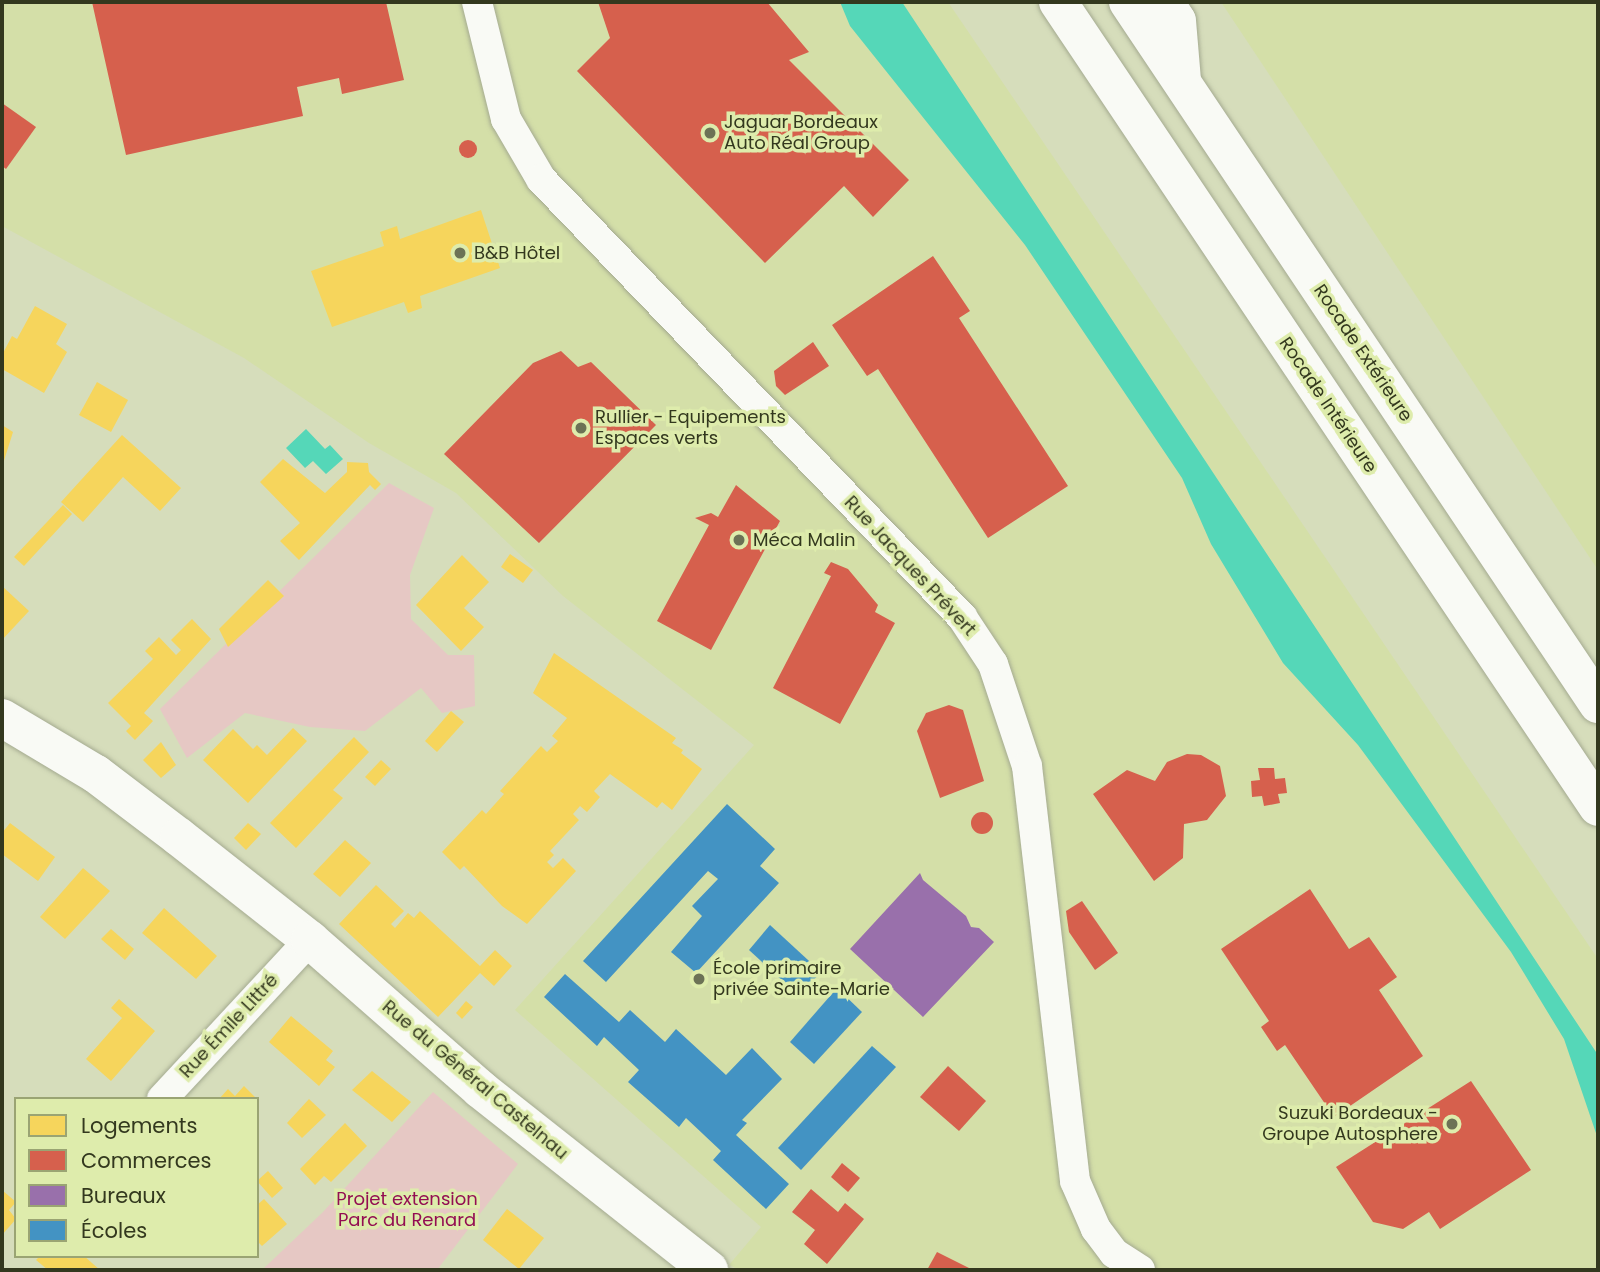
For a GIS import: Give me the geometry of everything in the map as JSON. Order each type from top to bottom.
[{"type":"main road","name":"Rocade Intérieure","points":[[1058,2],[1598,807]]},
{"type":"main road","name":"Rocade Extérieure","points":[[1128,2],[1598,704]]},
{"type":"main road","points":[[1165,2],[1177,21],[1182,83]]},
{"type":"main road","name":"Rue du Général Castelnau","points":[[2,718],[96,774],[243,889],[303,946],[669,1270]]},
{"type":"main road","name":"Rue du Général Castelnau","points":[[303,946],[709,1270]]},
{"type":"street","name":"Rue Jacques Prévert","points":[[477,2],[506,119],[541,179],[962,617],[993,664],[1027,766],[1075,1181],[1096,1229],[1114,1253],[1140,1270]]},
{"type":"street","name":"Rue Émile Littré","points":[[164,1097],[303,946]]},
{"type":"shaded area","points":[[2,2],[948,2],[1598,959],[1598,1270],[740,1270],[729,1265],[761,1227],[515,1010],[754,745],[563,596],[456,493],[369,443],[244,358],[2,226]]},
{"type":"shaded area","points":[[1221,2],[1598,2],[1598,570]]},
{"type":"green space","points":[[389,483],[434,508],[410,575],[411,619],[448,655],[474,655],[475,706],[442,713],[421,688],[365,731],[310,727],[245,713],[187,758],[160,709]]},
{"type":"green space","name":"Projet extension Parc du Renard","points":[[433,1092],[518,1164],[437,1270],[262,1270],[323,1212]]},
{"type":"water","points":[[840,2],[902,2],[1598,1055],[1598,1139],[1564,1039],[1511,952],[1358,745],[1283,663],[1211,544],[1182,478],[1025,245],[850,26]]},
{"type":"water","points":[[306,429],[325,449],[330,445],[343,459],[326,474],[313,461],[305,468],[286,448]]},
{"type":"building: Logements","points":[[481,210],[500,268],[420,296],[422,308],[408,313],[404,302],[332,327],[311,271],[384,246],[380,232],[397,226],[400,239]]},
{"type":"building: Logements","points":[[35,306],[67,324],[56,344],[67,352],[44,393],[2,369],[2,355],[12,336],[17,339]]},
{"type":"building: Logements","points":[[97,382],[128,400],[111,432],[79,415]]},
{"type":"building: Logements","points":[[2,425],[13,432],[2,467]]},
{"type":"building: Logements","points":[[122,435],[181,488],[160,511],[123,477],[83,522],[61,502]]},
{"type":"building: Logements","points":[[283,459],[325,493],[347,472],[347,462],[368,463],[369,472],[381,484],[375,490],[370,485],[299,560],[280,541],[300,523],[260,482]]},
{"type":"building: Logements","points":[[63,505],[72,514],[24,566],[14,557]]},
{"type":"building: Logements","points":[[510,554],[533,570],[523,583],[501,567]]},
{"type":"building: Logements","points":[[462,555],[489,582],[464,608],[484,627],[461,651],[416,605]]},
{"type":"building: Logements","points":[[268,580],[284,596],[228,647],[219,629]]},
{"type":"building: Logements","points":[[2,586],[29,611],[2,640]]},
{"type":"building: Logements","points":[[192,619],[211,639],[144,713],[153,721],[135,740],[126,731],[131,726],[108,703],[153,659],[145,651],[159,637],[176,655],[181,650],[171,640]]},
{"type":"building: Logements","points":[[554,653],[676,738],[672,743],[702,769],[672,810],[662,802],[657,808],[610,774],[594,791],[600,797],[587,812],[580,806],[573,814],[579,820],[550,851],[554,855],[547,862],[553,868],[563,858],[576,871],[527,924],[502,906],[464,866],[460,870],[442,852],[482,810],[486,814],[504,794],[500,791],[541,746],[547,752],[558,741],[552,736],[567,718],[533,693]]},
{"type":"building: Logements","points":[[451,711],[464,722],[437,752],[425,741]]},
{"type":"building: Logements","points":[[293,728],[307,741],[248,803],[203,760],[233,729],[253,749],[257,745],[267,755]]},
{"type":"building: Logements","points":[[354,737],[369,752],[333,790],[343,798],[296,848],[270,823]]},
{"type":"building: Logements","points":[[161,742],[176,765],[161,778],[143,760]]},
{"type":"building: Logements","points":[[381,760],[391,769],[375,786],[365,777]]},
{"type":"building: Logements","points":[[10,823],[55,857],[38,881],[2,854],[2,833]]},
{"type":"building: Logements","points":[[248,823],[261,834],[246,850],[234,838]]},
{"type":"building: Logements","points":[[345,840],[371,863],[340,897],[313,874]]},
{"type":"building: Logements","points":[[83,868],[110,891],[65,939],[40,917]]},
{"type":"building: Logements","points":[[376,885],[404,911],[391,924],[395,928],[408,913],[414,918],[420,911],[480,966],[495,950],[512,966],[494,986],[480,973],[438,1017],[339,924]]},
{"type":"building: Logements","points":[[164,908],[217,956],[196,979],[142,933]]},
{"type":"building: Logements","points":[[111,929],[134,949],[125,960],[101,939]]},
{"type":"building: Logements","points":[[119,999],[155,1031],[111,1081],[86,1059],[122,1018],[111,1008]]},
{"type":"building: Logements","points":[[466,1001],[473,1007],[462,1019],[456,1013]]},
{"type":"building: Logements","points":[[291,1016],[333,1051],[326,1060],[335,1067],[319,1086],[269,1042]]},
{"type":"building: Logements","points":[[372,1071],[411,1102],[392,1122],[352,1090]]},
{"type":"building: Logements","points":[[244,1086],[255,1097],[221,1097],[228,1089],[235,1096]]},
{"type":"building: Logements","points":[[309,1099],[326,1115],[302,1138],[287,1123]]},
{"type":"building: Logements","points":[[345,1123],[367,1146],[331,1182],[324,1176],[315,1185],[300,1169]]},
{"type":"building: Logements","points":[[268,1171],[283,1188],[272,1198],[259,1183],[259,1179]]},
{"type":"building: Logements","points":[[2,1190],[14,1200],[9,1210],[14,1221],[2,1235]]},
{"type":"building: Logements","points":[[264,1199],[287,1224],[262,1246],[259,1243],[259,1203]]},
{"type":"building: Logements","points":[[507,1209],[544,1238],[519,1269],[483,1240]]},
{"type":"building: Logements","points":[[86,1258],[100,1270],[48,1270],[36,1260]]},
{"type":"building: Commerces","points":[[92,2],[386,2],[404,80],[342,94],[339,78],[297,87],[303,116],[126,155]]},
{"type":"building: Commerces","points":[[598,2],[767,2],[809,52],[789,60],[909,180],[873,217],[844,186],[765,263],[577,71],[610,38]]},
{"type":"building: Commerces","points":[[2,103],[36,127],[6,169],[2,166]]},
{"type":"building: Commerces","points":[[468,140],[476,145],[477,149],[472,157],[468,158],[460,153],[459,149],[464,141]]},
{"type":"building: Commerces","points":[[933,256],[970,311],[959,318],[1068,486],[988,538],[878,369],[867,376],[832,325]]},
{"type":"building: Commerces","points":[[813,342],[829,366],[785,395],[776,386],[774,371]]},
{"type":"building: Commerces","points":[[561,351],[578,367],[591,362],[656,425],[539,543],[444,454],[533,363]]},
{"type":"building: Commerces","points":[[736,485],[780,521],[711,650],[657,621],[709,525],[695,518],[711,513],[718,517]]},
{"type":"building: Commerces","points":[[831,562],[848,569],[878,605],[875,612],[895,623],[840,724],[773,688],[831,576],[824,573]]},
{"type":"building: Commerces","points":[[949,705],[963,710],[984,781],[940,798],[917,731],[926,713]]},
{"type":"building: Commerces","points":[[1187,754],[1201,755],[1220,766],[1226,796],[1207,820],[1184,824],[1183,858],[1154,881],[1093,794],[1127,770],[1155,781],[1167,762]]},
{"type":"building: Commerces","points":[[1258,768],[1274,768],[1275,779],[1285,778],[1287,793],[1278,794],[1280,803],[1264,806],[1262,796],[1252,797],[1251,781],[1260,780]]},
{"type":"building: Commerces","points":[[978,812],[986,812],[993,819],[993,827],[986,834],[978,834],[971,827],[971,819]]},
{"type":"building: Commerces","points":[[1310,889],[1349,949],[1369,937],[1397,977],[1379,990],[1423,1056],[1334,1117],[1285,1045],[1277,1051],[1261,1027],[1269,1021],[1221,949]]},
{"type":"building: Commerces","points":[[1082,901],[1118,953],[1095,970],[1069,932],[1066,911]]},
{"type":"building: Commerces","points":[[948,1066],[986,1101],[959,1131],[920,1097]]},
{"type":"building: Commerces","name":"Suzuki Bordeaux - Groupe Autosphere","points":[[1471,1081],[1531,1170],[1440,1229],[1429,1212],[1403,1229],[1373,1222],[1336,1167]]},
{"type":"building: Commerces","points":[[842,1163],[860,1178],[848,1192],[831,1177]]},
{"type":"building: Commerces","points":[[811,1189],[838,1212],[845,1203],[864,1219],[827,1264],[804,1244],[815,1230],[792,1212]]},
{"type":"building: Commerces","points":[[937,1252],[973,1270],[927,1270]]},
{"type":"building: Bureaux","points":[[920,873],[923,880],[966,916],[971,927],[979,928],[994,942],[923,1017],[850,949]]},
{"type":"building: Écoles","points":[[727,804],[775,849],[760,866],[779,883],[696,973],[671,952],[702,916],[692,906],[718,879],[708,871],[606,982],[583,961]]},
{"type":"building: Écoles","points":[[770,925],[821,972],[799,996],[749,950]]},
{"type":"building: Écoles","points":[[565,974],[619,1022],[630,1010],[665,1042],[676,1029],[726,1075],[752,1048],[782,1079],[742,1120],[747,1123],[736,1135],[789,1184],[766,1209],[713,1160],[721,1151],[686,1118],[679,1127],[628,1082],[639,1070],[604,1037],[597,1046],[544,997]]},
{"type":"building: Écoles","points":[[837,988],[862,1012],[814,1064],[790,1042]]},
{"type":"building: Écoles","points":[[872,1046],[896,1067],[801,1170],[778,1148]]},
{"type":"place","name":"Jaguar Bordeaux Auto Réal Group","points":[[710,133]]},
{"type":"place","name":"B&B Hôtel","points":[[460,253]]},
{"type":"place","name":"Rullier - Equipements Espaces verts","points":[[581,428]]},
{"type":"place","name":"Méca Malin","points":[[739,540]]},
{"type":"place","name":"École primaire privée Sainte-Marie","points":[[699,979]]},
{"type":"place","name":"Suzuki Bordeaux - Groupe Autosphere","points":[[1452,1124]]}]
